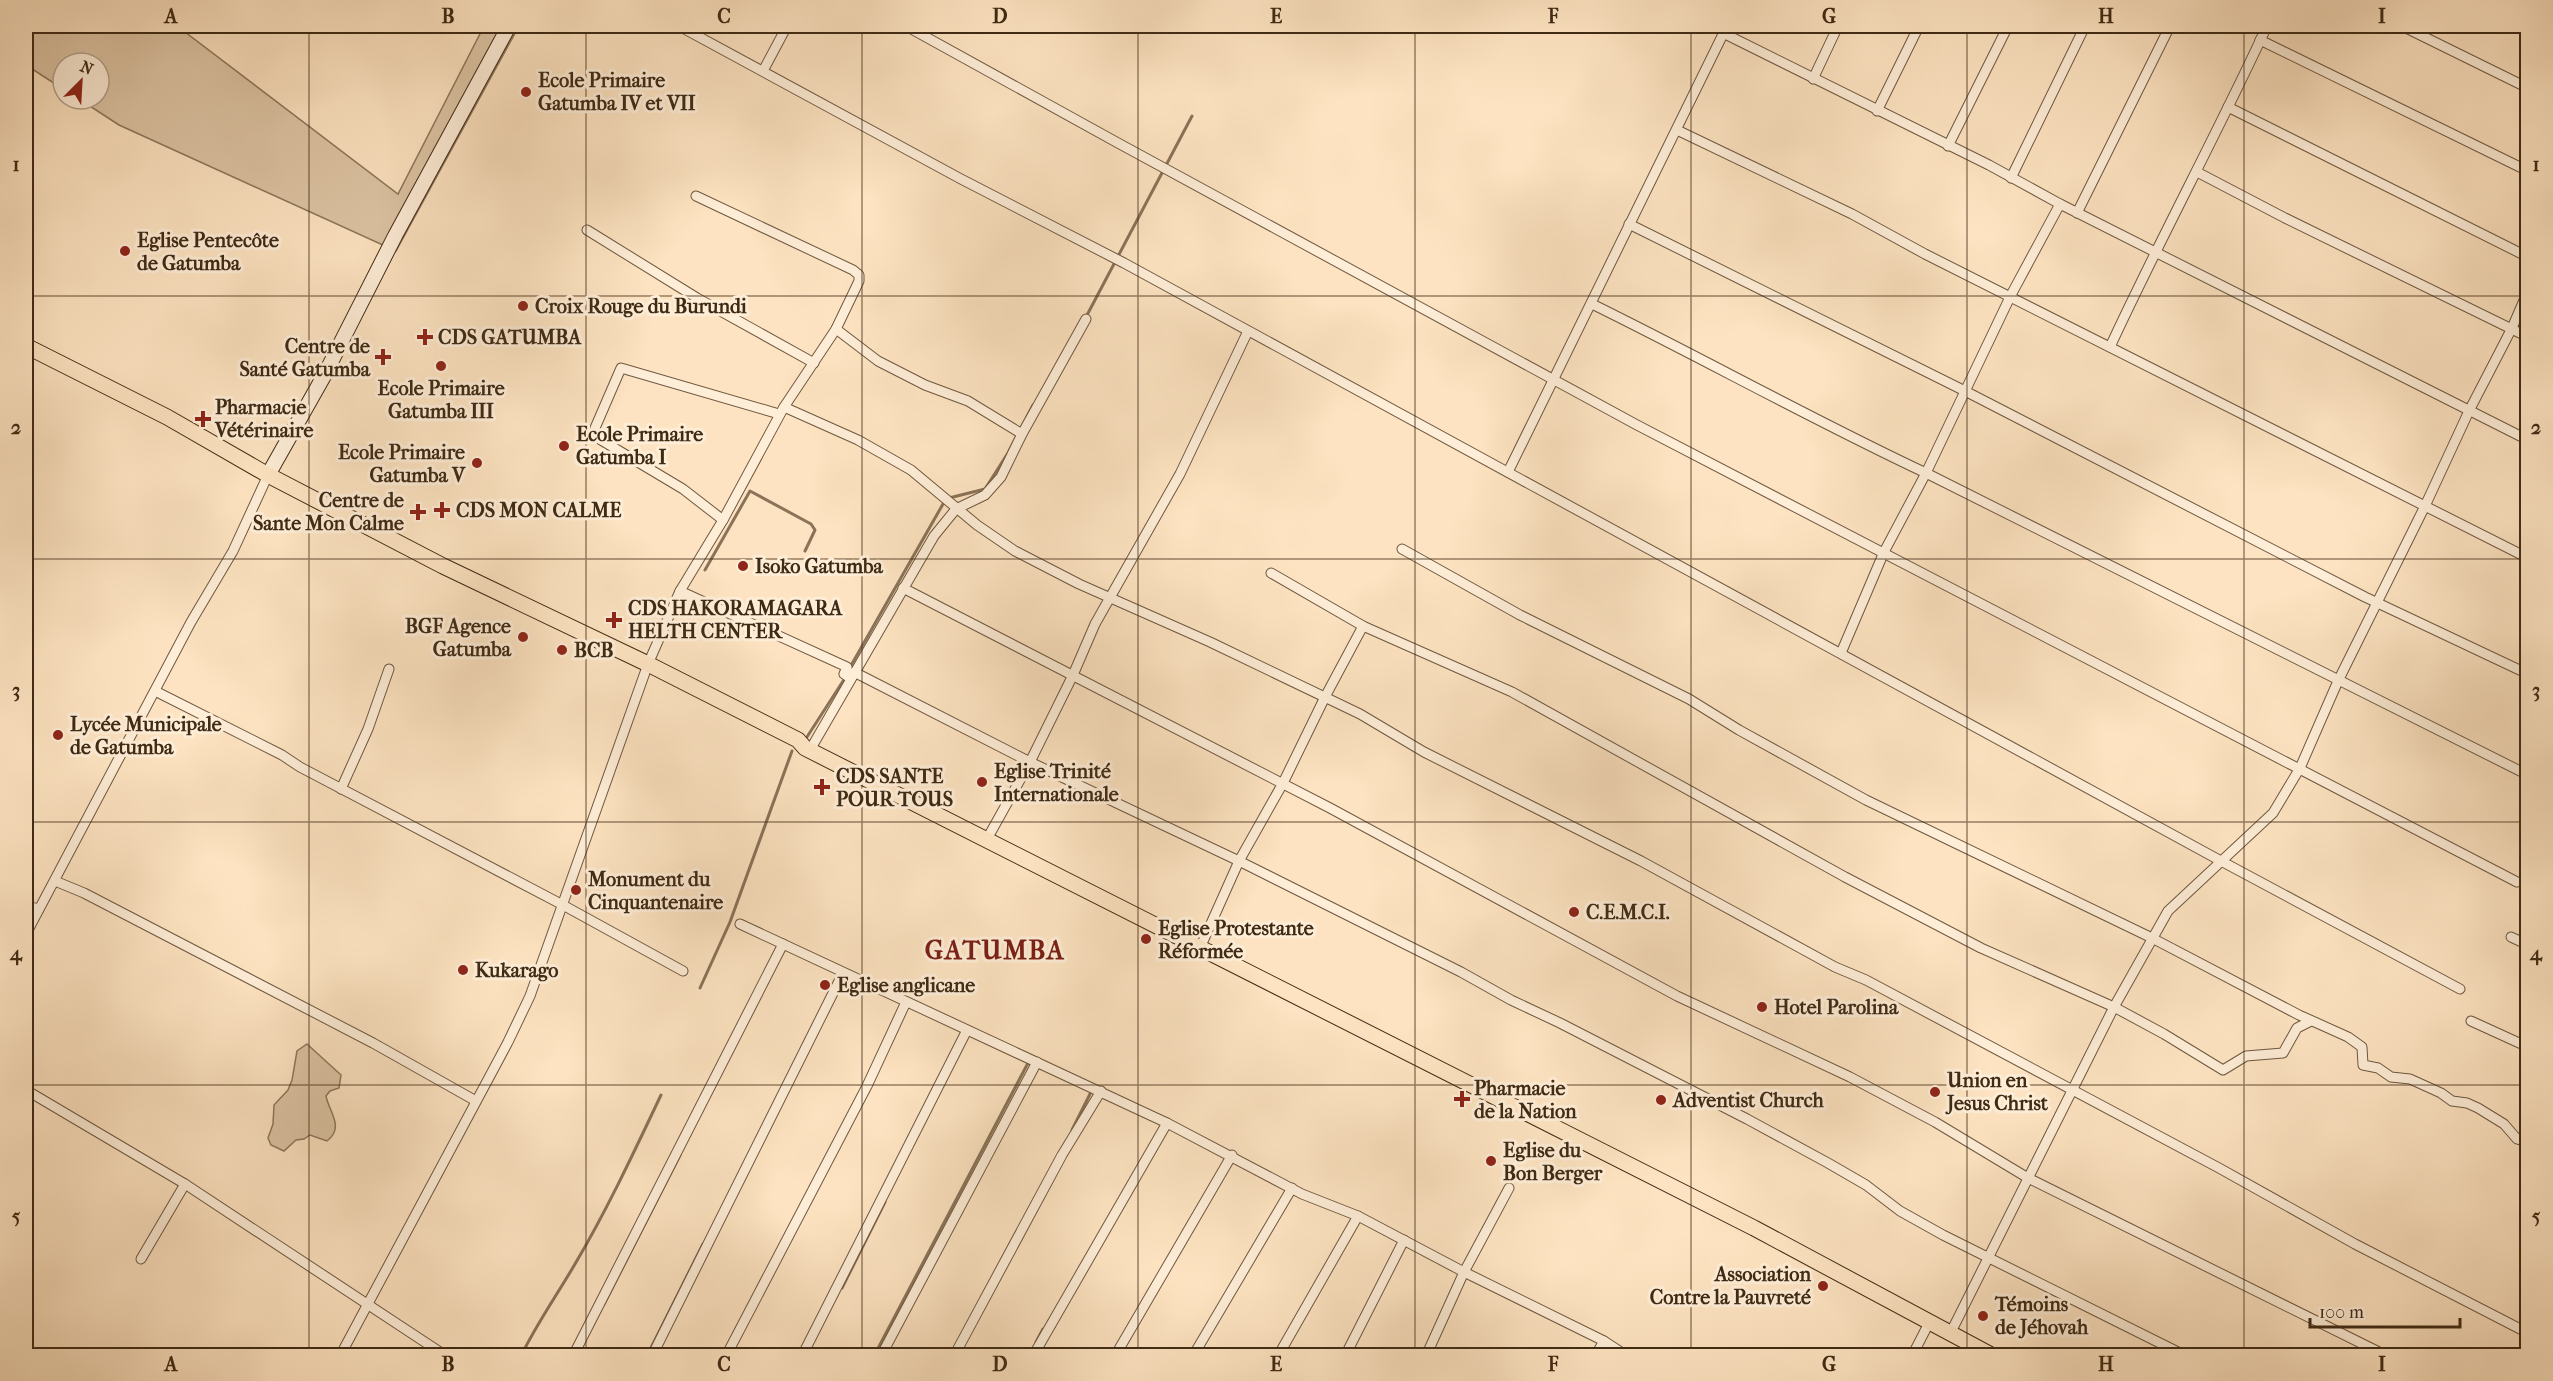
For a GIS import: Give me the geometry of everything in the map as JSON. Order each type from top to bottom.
[{"type":"main road","points":[[268,475],[325,374],[395,236],[509,26]]},
{"type":"main road","points":[[26,346],[167,417],[268,475],[443,566],[648,664],[798,740],[805,748],[1754,1228],[1993,1356]]},
{"type":"street","points":[[679,26],[971,184],[1124,263],[2221,861],[2460,988]]},
{"type":"street","points":[[763,71],[787,26]]},
{"type":"street","points":[[906,26],[1552,379],[2517,882]]},
{"type":"street","points":[[1813,79],[1838,26]]},
{"type":"street","points":[[1877,111],[1919,26]]},
{"type":"street","points":[[1948,146],[2008,26]]},
{"type":"street","points":[[2011,178],[2085,26]]},
{"type":"street","points":[[2077,213],[2170,26]]},
{"type":"street","points":[[2110,347],[2154,252],[2197,172],[2267,26]]},
{"type":"street","points":[[2402,26],[2528,88]]},
{"type":"street","points":[[1508,472],[1725,29],[1813,79],[2528,440]]},
{"type":"street","points":[[2260,40],[2528,171]]},
{"type":"street","points":[[2228,107],[2528,257]]},
{"type":"street","points":[[1677,130],[1852,214],[1925,254],[2011,295],[2528,558]]},
{"type":"street","points":[[2197,172],[2316,234],[2528,337]]},
{"type":"street","points":[[340,1356],[530,996],[648,664],[680,591],[723,520],[782,410],[836,328],[859,281],[859,275],[696,196]]},
{"type":"street","points":[[1841,653],[1884,552],[1926,473],[2011,295],[2060,204]]},
{"type":"street","points":[[1629,224],[1965,391],[2376,602],[2528,674]]},
{"type":"street","points":[[587,230],[641,266],[814,363]]},
{"type":"street","points":[[1950,1332],[2114,1007],[2168,911],[2273,813],[2300,768],[2338,681],[2425,507],[2528,291]]},
{"type":"street","points":[[1592,304],[1843,434],[1926,473],[2528,775]]},
{"type":"street","points":[[949,503],[985,495],[1001,477],[1019,432],[1086,319]]},
{"type":"street","points":[[836,328],[878,361],[925,385],[968,401],[1019,432]]},
{"type":"street","points":[[987,839],[1030,762],[1073,675],[1095,624],[1180,474],[1248,330]]},
{"type":"street","points":[[723,520],[683,489],[601,440],[596,434],[595,428],[621,368],[782,410],[858,440],[902,465],[949,503],[1015,550],[1110,599],[1210,642],[1360,714],[1424,752],[1641,861],[1768,932],[1835,967],[1866,980],[2219,1168],[2355,1244],[2528,1333]]},
{"type":"street","points":[[26,934],[191,622],[233,551],[268,475]]},
{"type":"street","points":[[810,750],[850,675],[934,536],[949,503]]},
{"type":"street","points":[[1402,549],[1520,615],[1689,699],[1739,730],[1866,800],[2152,938],[2311,1021],[2348,1037],[2362,1047],[2363,1065],[2378,1068],[2391,1077],[2410,1079],[2441,1093],[2452,1101],[2467,1103],[2478,1108],[2504,1124],[2517,1139],[2528,1142]]},
{"type":"street","points":[[1271,573],[1364,626],[1512,692],[1845,877],[1981,948],[2114,1007],[2223,1070],[2246,1056],[2283,1053],[2297,1028],[2311,1021]]},
{"type":"street","points":[[903,588],[1282,783],[1677,996],[1850,1077],[1935,1122],[2028,1178],[2387,1356]]},
{"type":"street","points":[[680,591],[847,667],[850,675],[1239,861],[1747,1119],[1866,1185],[1900,1211],[2186,1356]]},
{"type":"street","points":[[1200,948],[1239,861],[1364,626]]},
{"type":"street","points":[[341,789],[368,729],[389,669]]},
{"type":"street","points":[[155,691],[282,755],[341,789],[561,904],[683,971]]},
{"type":"street","points":[[55,880],[373,1043],[476,1101]]},
{"type":"street","points":[[26,906],[39,909]]},
{"type":"street","points":[[740,924],[1167,1123],[1292,1188],[1358,1216],[1464,1272],[1604,1341],[1628,1356]]},
{"type":"street","points":[[2511,937],[2528,945]]},
{"type":"street","points":[[573,1356],[783,944]]},
{"type":"street","points":[[652,1356],[843,973]]},
{"type":"street","points":[[726,1356],[867,1086],[906,1002]]},
{"type":"street","points":[[2470,1022],[2528,1047]]},
{"type":"street","points":[[802,1356],[967,1030]]},
{"type":"street","points":[[881,1356],[1037,1062]]},
{"type":"street","points":[[26,1090],[185,1184],[446,1356]]},
{"type":"street","points":[[954,1356],[1062,1155],[1101,1091]]},
{"type":"street","points":[[1033,1356],[1167,1123]]},
{"type":"street","points":[[1115,1356],[1232,1155]]},
{"type":"street","points":[[141,1258],[185,1184]]},
{"type":"street","points":[[1192,1356],[1292,1188]]},
{"type":"street","points":[[1426,1356],[1464,1272],[1509,1188]]},
{"type":"street","points":[[1278,1356],[1358,1216]]},
{"type":"street","points":[[1345,1356],[1404,1240]]},
{"type":"street","points":[[1912,1356],[1930,1321]]},
{"type":"street","points":[[1595,1356],[1604,1341]]},
{"type":"shaded area","points":[[26,26],[177,26],[398,194],[484,26],[519,26],[396,251],[119,125],[97,111],[111,111],[111,51],[51,51],[51,81],[26,65]]},
{"type":"shaded area","points":[[307,1044],[341,1075],[339,1088],[330,1091],[326,1096],[334,1119],[335,1130],[327,1141],[310,1135],[296,1140],[284,1151],[271,1145],[268,1138],[273,1124],[274,1105],[288,1090],[297,1051]]},
{"type":"waterway","points":[[1086,317],[1192,116]]},
{"type":"waterway","points":[[849,669],[943,504],[949,498],[985,489],[1008,453],[1033,405]]},
{"type":"waterway","points":[[705,570],[750,491],[811,524],[815,530],[805,551]]},
{"type":"waterway","points":[[805,740],[845,678]]},
{"type":"waterway","points":[[700,988],[730,922],[792,751]]},
{"type":"waterway","points":[[874,1356],[1028,1063]]},
{"type":"waterway","points":[[1072,1130],[1090,1094]]},
{"type":"waterway","points":[[521,1356],[598,1223],[661,1095]]},
{"type":"waterway","points":[[604,1304],[680,1155]]},
{"type":"waterway","points":[[842,1288],[885,1202]]},
{"type":"waterway","points":[[647,1356],[703,1244]]},
{"type":"waterway","points":[[1036,1342],[1043,1329]]},
{"type":"place","name":"Ecole Primaire Gatumba IV et VII","points":[[526,92]]},
{"type":"place","name":"Eglise Pentecôte de Gatumba","points":[[125,251]]},
{"type":"place","name":"Croix Rouge du Burundi","points":[[523,306]]},
{"type":"place","name":"CDS GATUMBA","points":[[425,337]]},
{"type":"place","name":"Centre de Santé Gatumba","points":[[383,357]]},
{"type":"place","name":"Ecole Primaire Gatumba III","points":[[441,366]]},
{"type":"place","name":"Pharmacie Vétérinaire","points":[[203,419]]},
{"type":"place","name":"Ecole Primaire Gatumba I","points":[[564,446]]},
{"type":"place","name":"Ecole Primaire Gatumba V","points":[[477,463]]},
{"type":"place","name":"CDS MON CALME","points":[[442,510]]},
{"type":"place","name":"Centre de Sante Mon Calme","points":[[418,512]]},
{"type":"place","name":"Isoko Gatumba","points":[[743,566]]},
{"type":"place","name":"CDS HAKORAMAGARA HELTH CENTER","points":[[614,620]]},
{"type":"place","name":"BGF Agence Gatumba","points":[[523,637]]},
{"type":"place","name":"BCB","points":[[562,650]]},
{"type":"place","name":"Lycée Municipale de Gatumba","points":[[58,735]]},
{"type":"place","name":"Eglise Trinité Internationale","points":[[982,782]]},
{"type":"place","name":"CDS SANTE POUR TOUS","points":[[822,787]]},
{"type":"place","name":"Monument du Cinquantenaire","points":[[576,890]]},
{"type":"place","name":"C.E.M.C.I.","points":[[1574,912]]},
{"type":"place","name":"Eglise Protestante Réformée","points":[[1146,939]]},
{"type":"place","name":"Kukarago","points":[[463,970]]},
{"type":"place","name":"Eglise anglicane","points":[[825,985]]},
{"type":"place","name":"Hotel Parolina","points":[[1762,1007]]},
{"type":"place","name":"Union en Jesus Christ","points":[[1935,1092]]},
{"type":"place","name":"Pharmacie de la Nation","points":[[1462,1099]]},
{"type":"place","name":"Adventist Church","points":[[1661,1100]]},
{"type":"place","name":"Eglise du Bon Berger","points":[[1491,1161]]},
{"type":"place","name":"Association Contre la Pauvreté","points":[[1823,1286]]},
{"type":"place","name":"Témoins de Jéhovah","points":[[1983,1316]]},
{"type":"district","name":"GATUMBA","points":[[995,950]]}]
